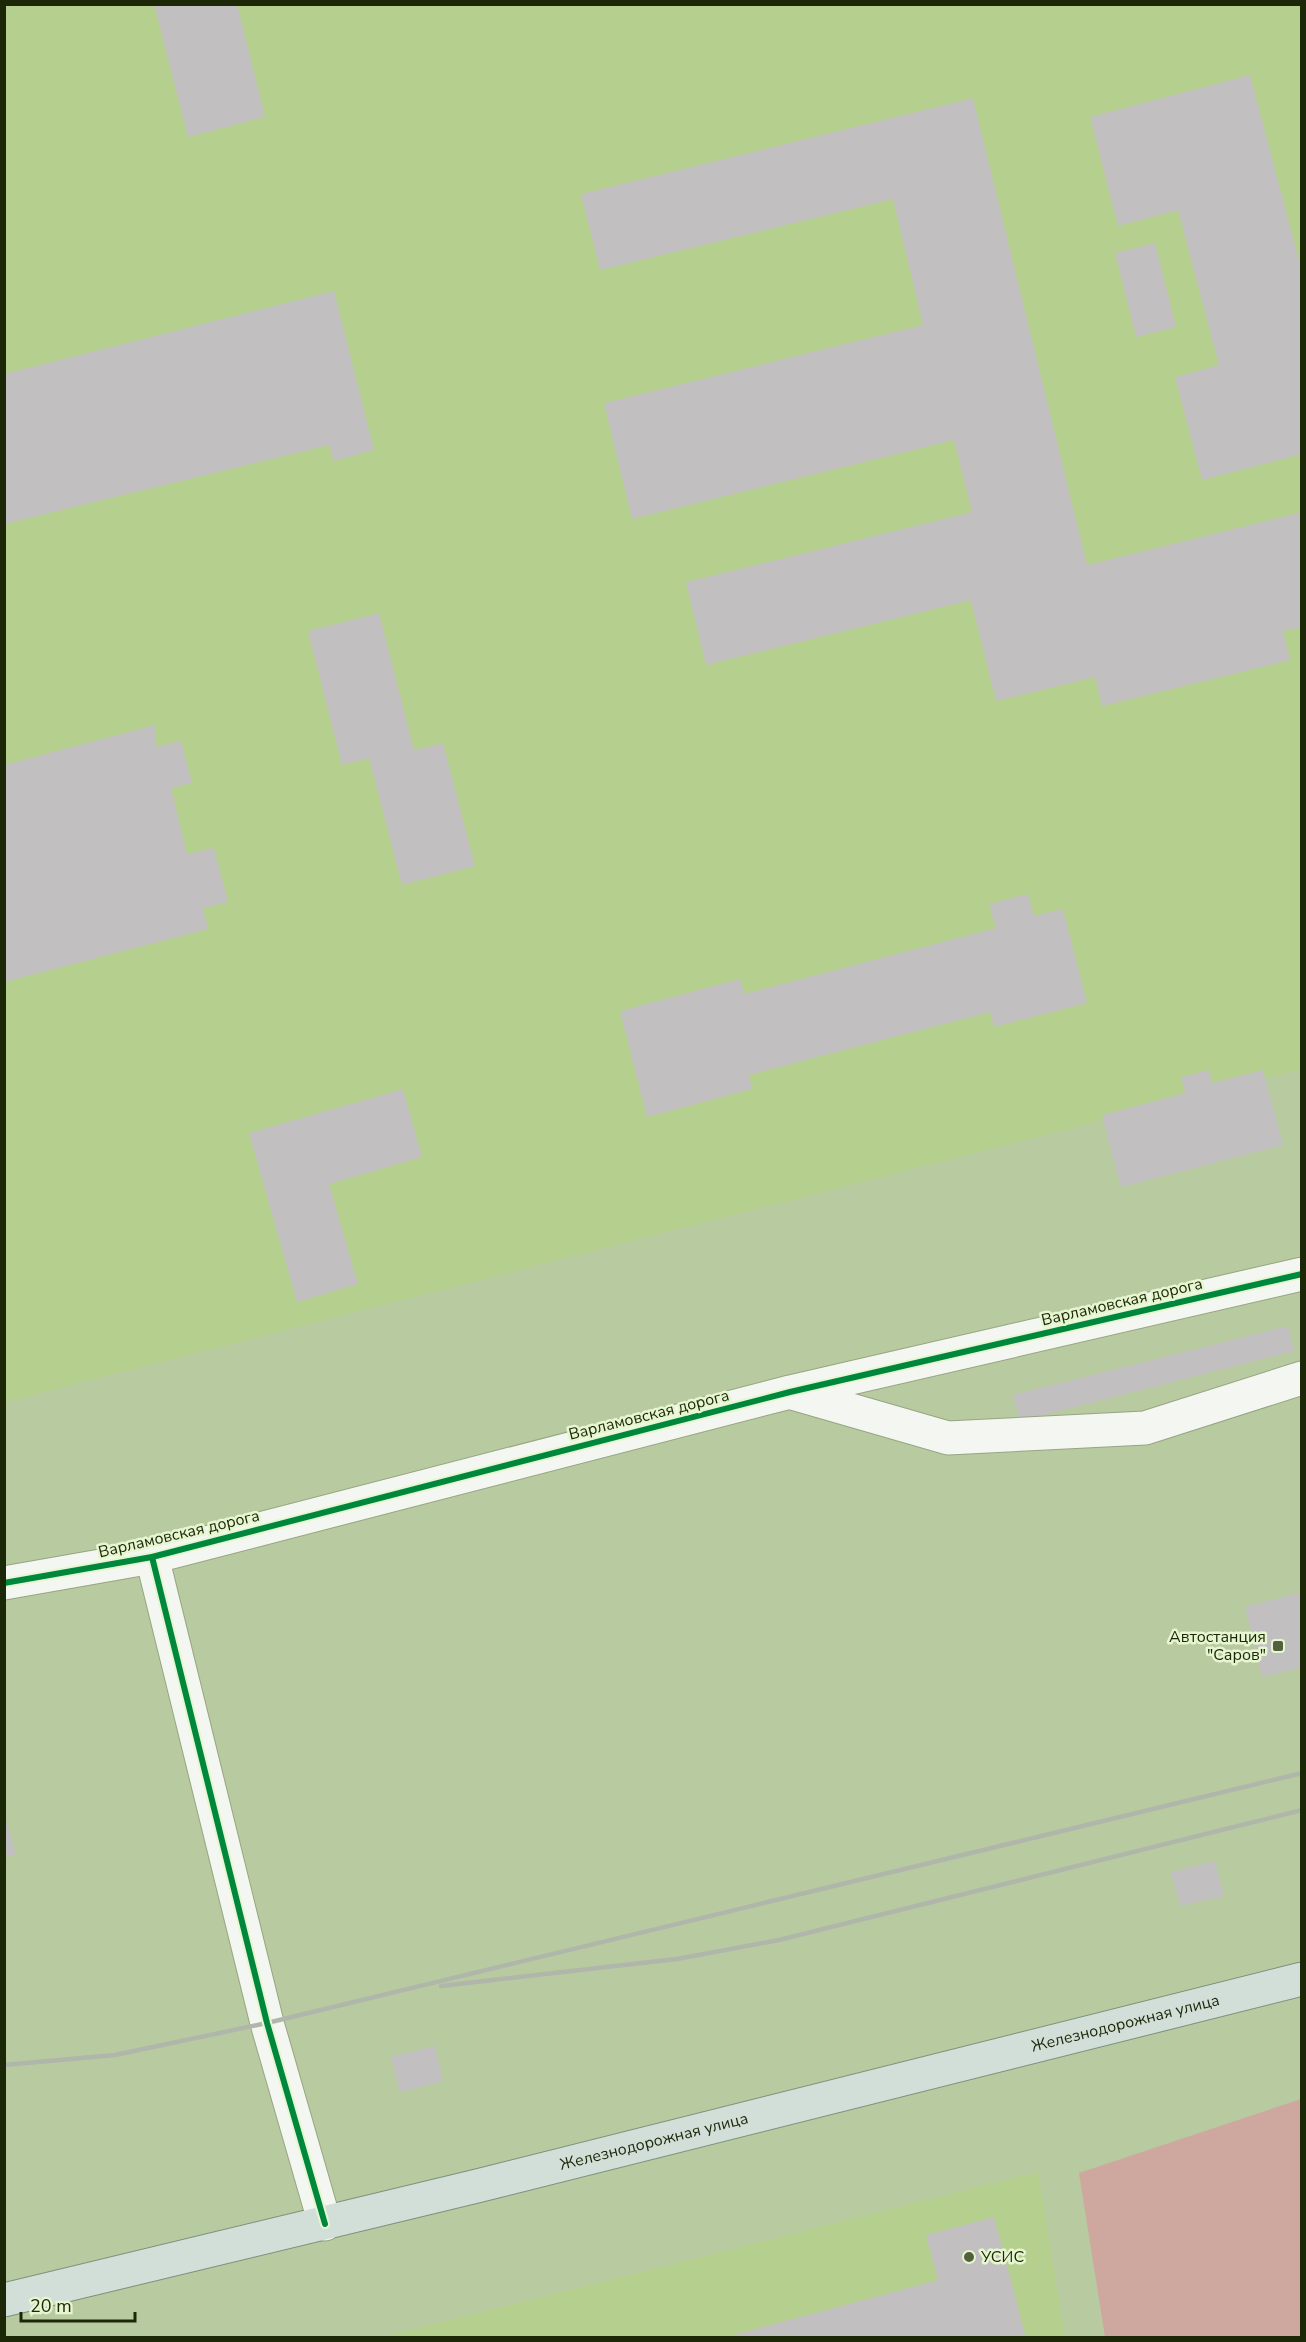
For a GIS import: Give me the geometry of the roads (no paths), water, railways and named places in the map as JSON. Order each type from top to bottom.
[{"type":"main road","name":"Железнодорожная улица","points":[[4,2300],[325,2223],[1302,1979]]},
{"type":"street","name":"Варламовская дорога","points":[[4,1583],[152,1557],[790,1392],[1302,1274]]},
{"type":"street","points":[[790,1392],[948,1438],[1145,1428],[1302,1377]]},
{"type":"street","points":[[152,1557],[267,2023],[325,2223]]},
{"type":"railway","points":[[4,2065],[115,2055],[267,2023],[1302,1773]]},
{"type":"railway","points":[[441,1986],[677,1959],[779,1940],[1302,1810]]},
{"type":"place","name":"Автостанция \"Саров\"","points":[[1278,1646]]},
{"type":"place","name":"УСИС","points":[[969,2257]]}]
